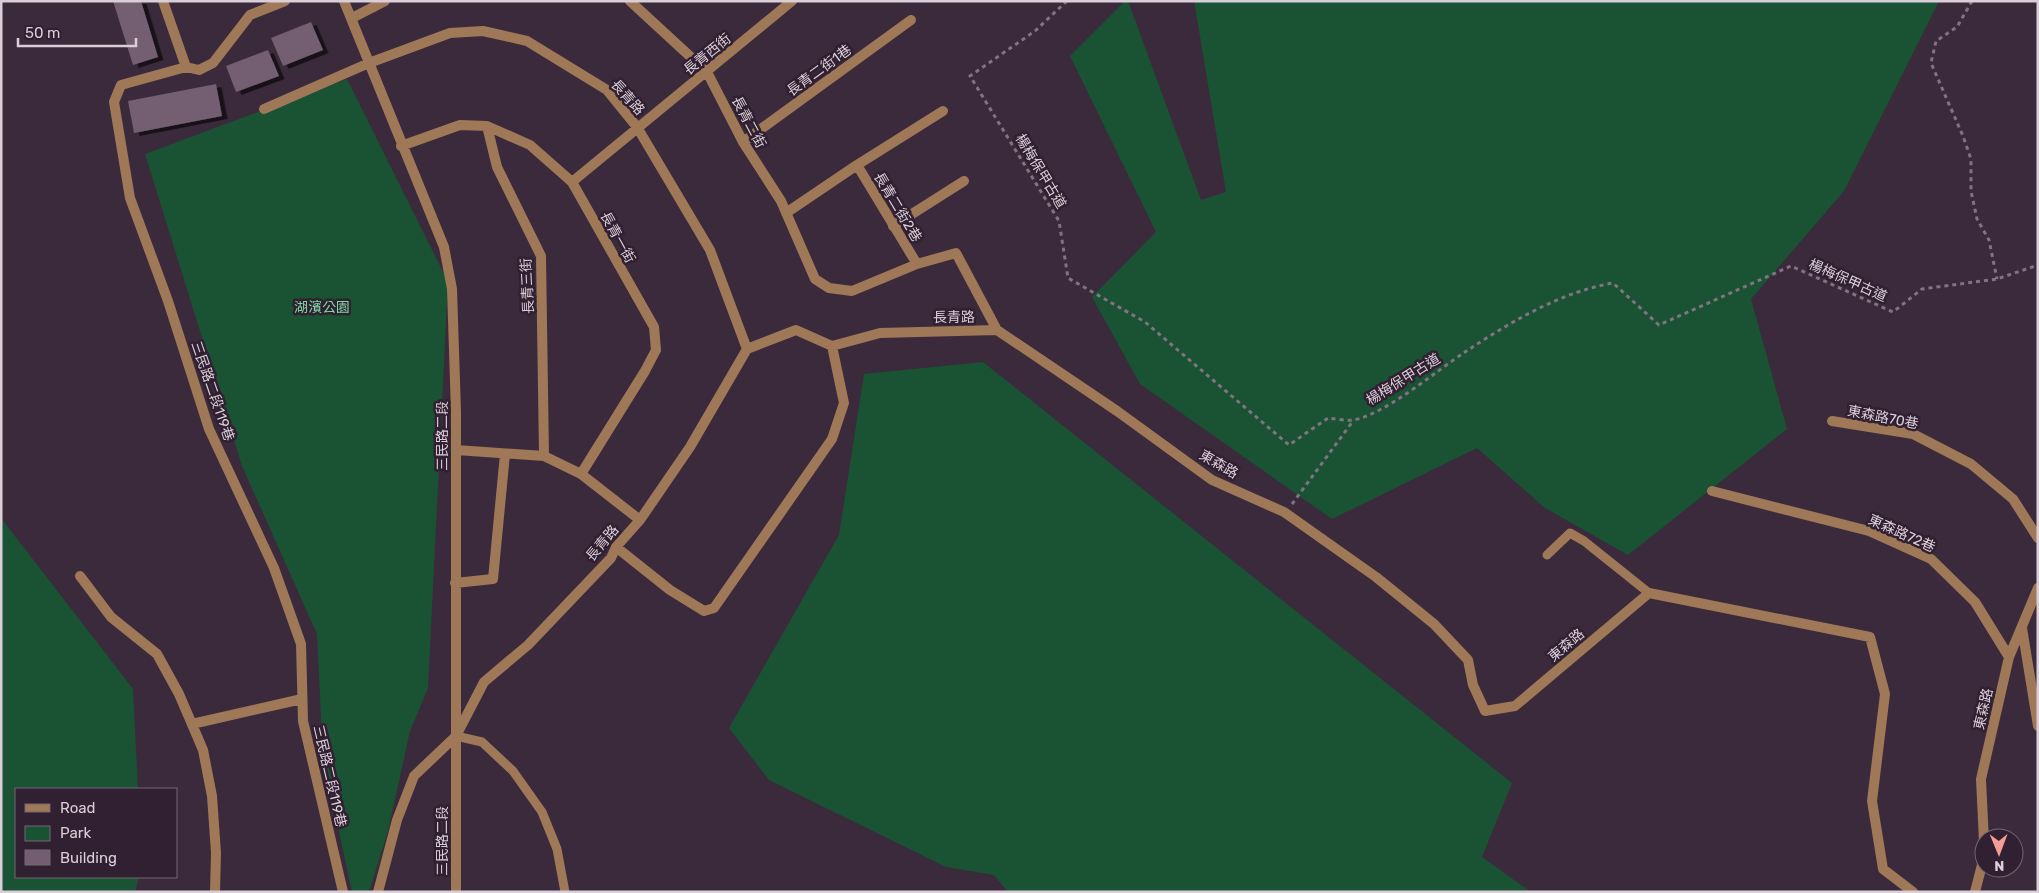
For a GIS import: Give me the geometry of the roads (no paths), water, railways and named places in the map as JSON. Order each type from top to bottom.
[{"type":"street","points":[[163,1],[186,67]]},
{"type":"street","name":"三民路二段119巷","points":[[285,1],[250,15],[214,64],[199,70],[186,67],[120,85],[114,102],[130,198],[168,301],[209,429],[274,568],[301,644],[303,721],[344,892]]},
{"type":"street","name":"三民路二段","points":[[344,1],[401,146],[444,246],[450,281],[456,450],[454,583],[456,887]]},
{"type":"street","points":[[352,18],[385,1]]},
{"type":"street","name":"長青二街","points":[[630,1],[708,72],[743,142],[781,201],[815,279],[829,288],[852,292],[917,264]]},
{"type":"street","name":"長青西街","points":[[572,182],[792,1]]},
{"type":"street","name":"長青二街1巷","points":[[743,142],[911,20]]},
{"type":"street","name":"長青路","points":[[264,109],[369,63],[450,33],[483,31],[528,41],[607,90],[637,127],[710,250],[747,349],[690,447],[640,520],[616,547],[611,558],[528,645],[484,682],[456,736]]},
{"type":"street","name":"長青二街2巷","points":[[786,213],[942,111]]},
{"type":"street","name":"長青一街","points":[[401,146],[460,125],[487,126],[530,145],[572,182],[654,327],[656,350],[581,474]]},
{"type":"street","name":"長青三街","points":[[487,126],[497,167],[541,256],[544,456]]},
{"type":"street","name":"長青二街2巷","points":[[857,165],[917,264]]},
{"type":"street","points":[[894,226],[964,181]]},
{"type":"street","points":[[917,264],[956,252],[997,330]]},
{"type":"street","points":[[616,547],[670,590],[704,611],[714,608],[832,439],[844,403],[832,346],[796,330],[747,349]]},
{"type":"street","name":"長青路","points":[[832,346],[880,333],[997,330]]},
{"type":"street","name":"東森路","points":[[997,330],[1116,411],[1212,480],[1284,512],[1376,577],[1434,624],[1468,660],[1473,685],[1485,711],[1514,706],[1649,593]]},
{"type":"street","name":"東森路70巷","points":[[1832,422],[1913,434],[1971,464],[2013,499],[2038,538]]},
{"type":"street","points":[[456,450],[544,456],[581,474],[640,520]]},
{"type":"street","points":[[454,583],[493,579],[505,454]]},
{"type":"street","name":"東森路72巷","points":[[1712,491],[1869,531],[1931,559],[1975,602],[2009,657]]},
{"type":"street","points":[[80,576],[111,617],[157,654],[192,724],[203,750],[212,796],[216,853],[215,892]]},
{"type":"street","name":"東森路","points":[[1983,828],[1980,779],[2009,657],[2038,588]]},
{"type":"street","points":[[1649,593],[1870,637],[1886,694],[1872,801],[1883,869],[1914,892]]},
{"type":"street","points":[[2022,627],[2038,726]]},
{"type":"street","points":[[192,724],[302,699]]},
{"type":"street","points":[[378,892],[397,820],[414,776],[456,736]]},
{"type":"street","points":[[1975,892],[1979,878]]},
{"type":"street","points":[[450,892],[456,887]]},
{"type":"lane","points":[[1546,555],[1570,533],[1584,541],[1649,593]]},
{"type":"lane","points":[[456,736],[482,742],[514,771],[542,812],[557,849],[565,892]]},
{"type":"park label","name":"湖濱公園","points":[[322,307]]}]
